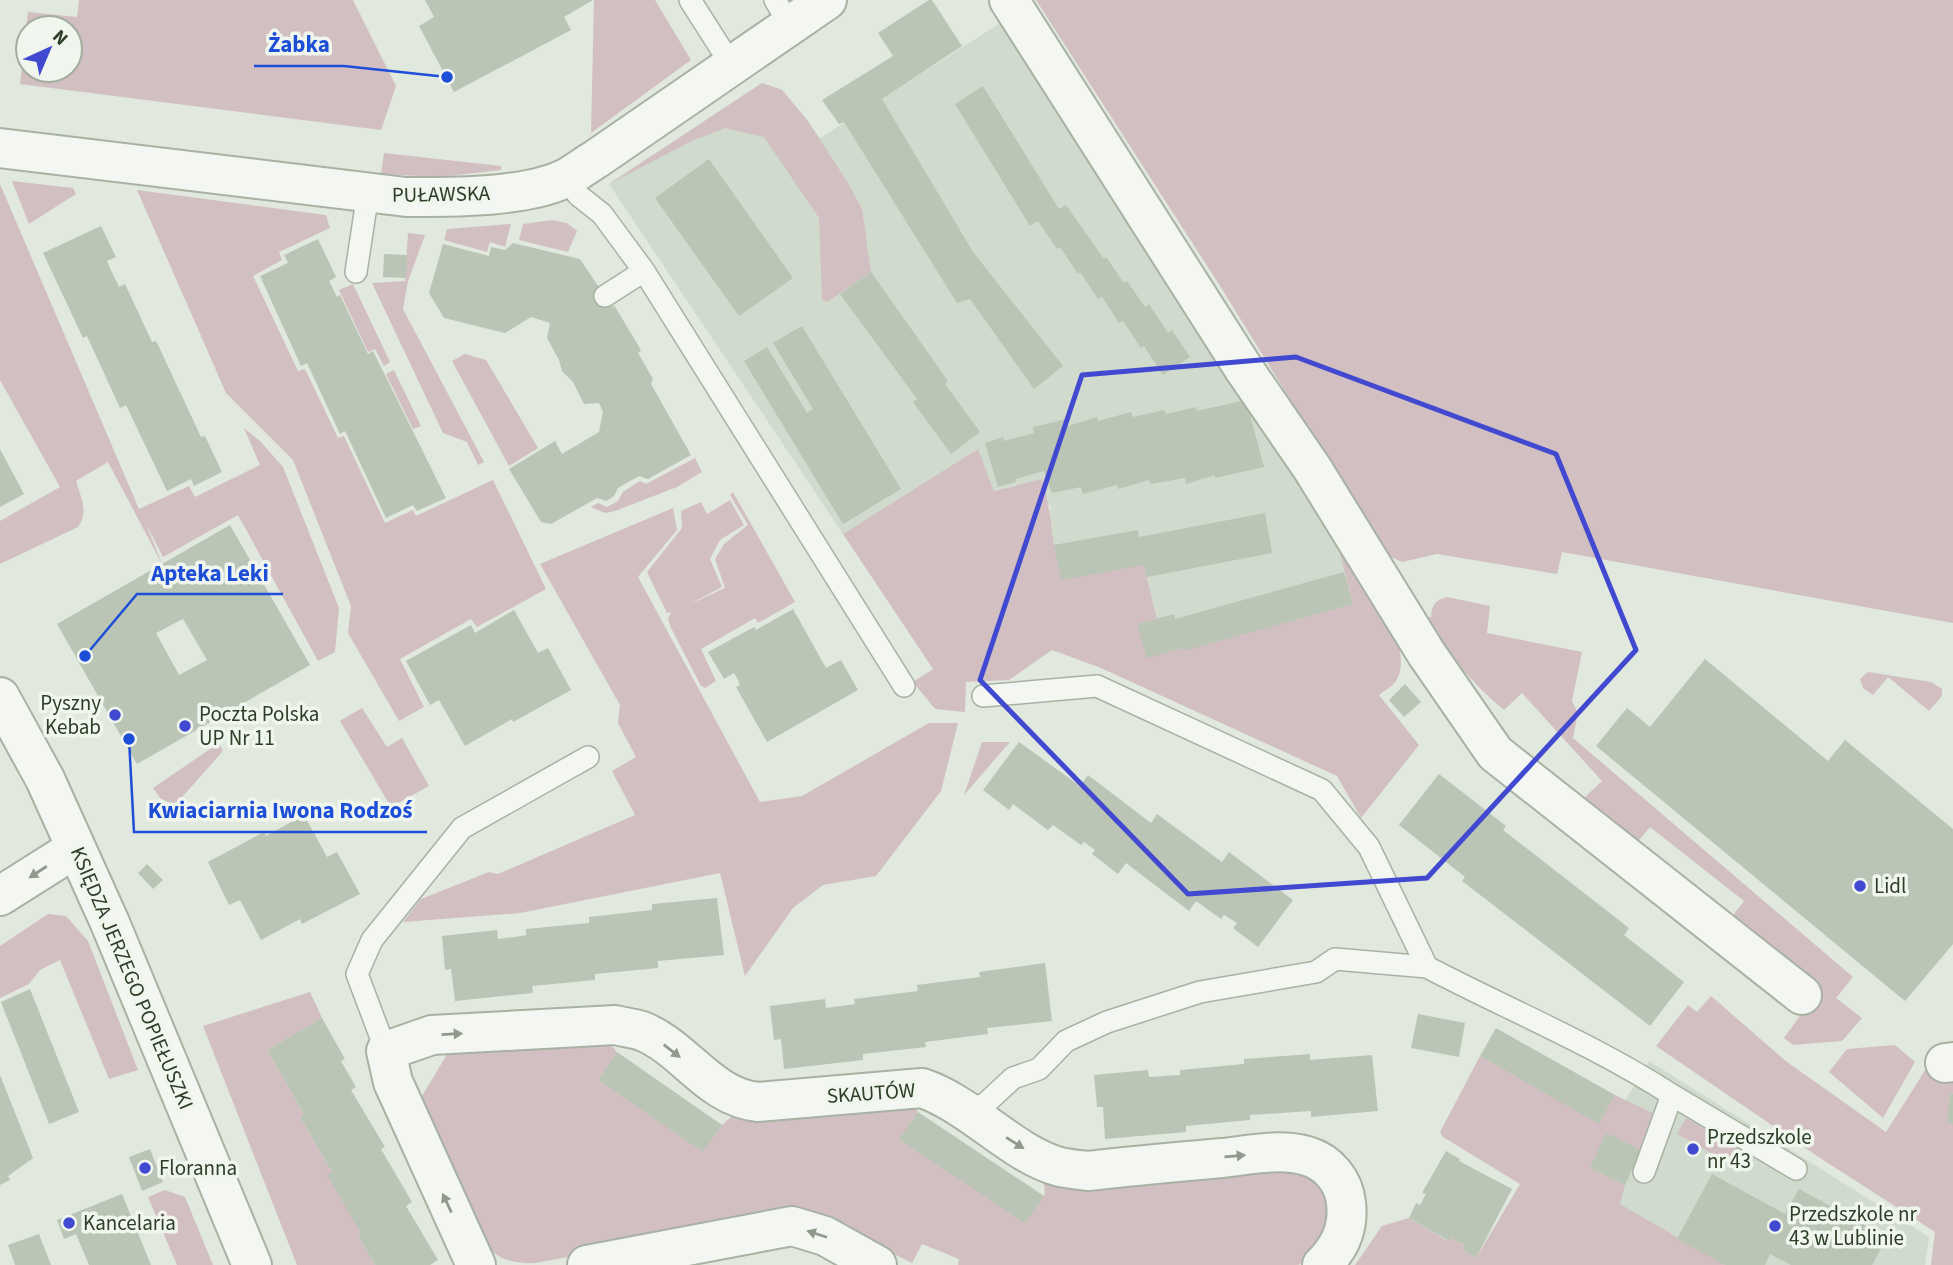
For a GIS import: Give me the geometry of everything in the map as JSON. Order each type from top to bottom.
[{"type":"street","name":"PUŁAWSKA","points":[[0,148],[406,197],[460,197],[541,186],[566,178],[732,66],[782,13],[827,0]]},
{"type":"street","points":[[1009,0],[1244,369],[1312,468],[1426,653],[1496,753],[1802,995]]},
{"type":"street","name":"KSIĘDZA JERZEGO POPIEŁUSZKI","points":[[0,697],[44,779],[76,848],[156,1032],[252,1265]]},
{"type":"street","points":[[0,896],[76,848]]},
{"type":"street","name":"SKAUTÓW","points":[[386,1051],[432,1035],[615,1026],[641,1031],[660,1041],[724,1093],[743,1100],[758,1102],[922,1088],[940,1094],[1031,1153],[1059,1167],[1088,1171],[1275,1153],[1296,1154],[1318,1161],[1336,1175],[1346,1200],[1344,1233],[1339,1244],[1322,1265]]},
{"type":"street","points":[[386,1051],[393,1082],[476,1265]]},
{"type":"street","points":[[587,1265],[792,1226],[825,1236],[877,1265]]},
{"type":"lane","points":[[690,0],[732,66]]},
{"type":"lane","points":[[566,178],[579,195],[602,214],[644,271],[904,686]]},
{"type":"lane","points":[[356,272],[368,193]]},
{"type":"lane","points":[[605,296],[644,271]]},
{"type":"lane","points":[[983,696],[1097,687],[1322,790],[1369,847],[1427,967]]},
{"type":"lane","points":[[386,1051],[357,974],[372,940],[462,828],[588,757]]},
{"type":"lane","points":[[967,1110],[985,1104],[1013,1078],[1039,1069],[1066,1041],[1107,1022],[1200,992],[1316,972],[1335,958],[1427,967],[1606,1056],[1796,1169]]},
{"type":"lane","points":[[1644,1172],[1672,1095]]},
{"type":"highlighted area","points":[[1296,357],[1556,454],[1636,650],[1427,878],[1188,894],[980,680],[1082,375]]},
{"type":"shaded area","points":[[79,0],[353,0],[396,86],[381,130],[20,84],[84,84],[84,14],[77,14]]},
{"type":"shaded area","points":[[594,0],[655,0],[691,60],[591,133]]},
{"type":"shaded area","points":[[1036,0],[1953,0],[1953,623],[1562,552],[1557,574],[1437,554],[1402,562],[1391,557],[1365,516],[1361,515],[1222,289]]},
{"type":"shaded area","points":[[1002,22],[1331,520],[1353,604],[1183,651],[1147,658],[1157,618],[1144,565],[1054,545],[1051,506],[1015,485],[994,491],[978,450],[843,534],[609,184],[762,83],[782,90],[820,138]]},
{"type":"shaded area","points":[[762,83],[782,90],[808,121],[862,209],[871,272],[827,302],[822,300],[819,218],[764,137],[725,128],[694,140],[609,184]]},
{"type":"shaded area","points":[[384,153],[501,166],[501,170],[439,177],[381,174]]},
{"type":"shaded area","points":[[12,181],[73,188],[76,194],[29,224]]},
{"type":"shaded area","points":[[0,184],[139,509],[189,486],[195,497],[260,465],[244,428],[260,441],[283,467],[339,608],[335,652],[318,661],[238,515],[163,557],[146,524],[162,564],[108,462],[76,481],[84,510],[78,527],[0,564],[0,521],[60,487],[0,380]]},
{"type":"shaded area","points":[[137,190],[326,215],[330,228],[279,252],[282,260],[253,276],[298,371],[305,369],[338,438],[344,436],[385,523],[413,510],[416,516],[493,480],[546,589],[477,627],[471,619],[400,659],[424,707],[399,721],[348,633],[351,606],[293,460],[226,393]]},
{"type":"shaded area","points":[[552,220],[567,223],[577,231],[568,252],[519,240],[523,224]]},
{"type":"shaded area","points":[[511,224],[505,247],[490,242],[487,252],[444,240],[447,229]]},
{"type":"shaded area","points":[[408,233],[425,235],[408,281],[403,309],[484,462],[478,465],[467,442],[443,433],[372,283],[405,281]]},
{"type":"shaded area","points":[[353,284],[390,362],[384,366],[375,349],[368,352],[339,290]]},
{"type":"shaded area","points":[[465,354],[486,360],[538,448],[509,466],[452,361]]},
{"type":"shaded area","points":[[394,370],[421,426],[413,429],[386,374]]},
{"type":"shaded area","points":[[978,449],[994,491],[1042,479],[1054,545],[1144,565],[1157,619],[1183,650],[1353,604],[1331,520],[1367,575],[1391,622],[1399,645],[1401,665],[1396,681],[1379,695],[1419,745],[1361,818],[1337,776],[1101,668],[1052,650],[1009,680],[966,682],[965,712],[935,709],[913,682],[933,669],[843,534]]},
{"type":"shaded area","points":[[695,458],[702,472],[677,487],[615,511],[605,513],[591,507],[598,503],[607,507],[640,481],[646,484]]},
{"type":"shaded area","points":[[733,492],[795,602],[758,623],[755,618],[701,649],[716,681],[705,688],[701,686],[671,628],[668,619],[671,612],[667,613],[647,572],[682,528],[681,511],[701,502],[707,514],[730,500],[744,525],[720,540],[710,559],[722,587],[688,605],[725,588],[715,559],[724,544],[748,525],[730,495]]},
{"type":"shaded area","points":[[673,508],[677,530],[638,577],[760,802],[802,796],[929,723],[958,723],[941,791],[876,876],[823,885],[793,908],[745,976],[720,873],[520,913],[403,922],[421,899],[489,872],[498,874],[635,815],[612,771],[636,757],[618,723],[620,705],[540,564]]},
{"type":"shaded area","points":[[1447,597],[1490,606],[1487,633],[1582,652],[1572,701],[1578,713],[1573,738],[1853,977],[1836,998],[1862,1018],[1842,1041],[1793,1045],[1784,1038],[1820,988],[1730,919],[1744,901],[1650,827],[1635,845],[1584,798],[1602,781],[1522,693],[1504,710],[1492,700],[1461,667],[1424,619],[1431,617],[1437,601]]},
{"type":"shaded area","points":[[1868,672],[1931,682],[1942,689],[1942,696],[1929,711],[1888,677],[1873,695],[1863,688],[1860,679]]},
{"type":"shaded area","points":[[362,708],[387,747],[402,738],[429,786],[391,807],[340,721]]},
{"type":"shaded area","points":[[982,742],[1010,742],[964,795]]},
{"type":"shaded area","points":[[219,743],[223,751],[175,805],[161,799],[153,788]]},
{"type":"shaded area","points":[[48,914],[66,916],[88,941],[138,1070],[109,1079],[60,960],[40,970],[29,984],[0,998],[0,946]]},
{"type":"shaded area","points":[[310,992],[322,1018],[267,1050],[304,1114],[300,1117],[332,1172],[361,1233],[358,1235],[375,1265],[297,1265],[203,1026]]},
{"type":"shaded area","points":[[1711,996],[1787,1062],[1886,1132],[1936,1053],[1953,1057],[1953,1094],[1951,1093],[1947,1123],[1953,1124],[1953,1265],[1931,1265],[1935,1232],[1817,1156],[1656,1046],[1688,1005],[1697,1012]]},
{"type":"shaded area","points":[[601,1034],[617,1052],[598,1080],[703,1151],[722,1125],[739,1110],[913,1105],[918,1112],[900,1139],[1025,1222],[1045,1194],[1043,1177],[1278,1161],[1312,1176],[1324,1192],[1328,1203],[1329,1225],[1304,1262],[1298,1265],[958,1265],[959,1259],[922,1244],[912,1263],[824,1219],[783,1218],[535,1263],[514,1262],[502,1258],[485,1246],[415,1108],[452,1046]]},
{"type":"shaded area","points":[[1895,1045],[1915,1062],[1883,1118],[1829,1072],[1847,1049]]},
{"type":"shaded area","points":[[1480,1056],[1599,1123],[1615,1095],[1653,1113],[1641,1150],[1606,1134],[1590,1168],[1625,1185],[1620,1204],[1725,1265],[1355,1265],[1382,1226],[1409,1218],[1448,1241],[1451,1238],[1464,1245],[1462,1249],[1476,1258],[1520,1184],[1443,1137],[1440,1132]]},
{"type":"shaded area","name":"Przedszkole nr 43","points":[[1649,1061],[1929,1237],[1925,1265],[1527,1265]]},
{"type":"shaded area","points":[[1686,1118],[1742,1150],[1733,1165],[1677,1134]]},
{"type":"shaded area","points":[[165,1190],[185,1197],[213,1265],[177,1265],[148,1197]]},
{"type":"building","points":[[425,0],[593,0],[564,17],[571,30],[454,92],[419,26],[434,17]]},
{"type":"building","points":[[932,0],[962,46],[882,99],[973,252],[1063,366],[1034,389],[970,299],[957,303],[844,122],[839,124],[822,100],[893,56],[878,33]]},
{"type":"building","points":[[983,86],[1059,209],[1066,205],[1104,259],[1106,257],[1124,283],[1127,281],[1145,307],[1149,304],[1168,333],[1172,330],[1190,357],[1163,375],[1144,346],[1141,348],[1123,321],[1119,323],[1102,297],[1098,299],[1080,272],[1078,274],[1060,247],[1057,249],[1038,221],[1030,226],[955,104]]},
{"type":"building","points":[[709,159],[793,278],[739,316],[655,198]]},
{"type":"building","points":[[101,226],[116,257],[107,261],[119,287],[125,284],[152,342],[156,341],[159,347],[201,437],[205,436],[222,472],[194,486],[191,479],[167,491],[126,405],[120,408],[87,336],[83,338],[43,253]]},
{"type":"building","points":[[318,239],[336,277],[329,281],[337,297],[340,295],[368,354],[373,351],[446,498],[417,511],[413,505],[386,518],[345,431],[340,434],[307,363],[301,366],[260,276],[288,263],[284,255]]},
{"type":"building","points":[[513,243],[580,259],[612,307],[614,305],[638,345],[641,351],[638,353],[653,379],[651,384],[691,455],[648,479],[639,476],[618,488],[614,496],[606,501],[597,498],[551,524],[541,522],[509,469],[555,441],[562,454],[599,432],[603,412],[599,403],[584,404],[573,382],[562,371],[547,338],[550,323],[531,317],[505,333],[444,318],[429,293],[443,244],[489,256],[491,247],[505,250]]},
{"type":"building","points":[[384,254],[407,255],[406,278],[383,277]]},
{"type":"building","points":[[871,272],[948,381],[945,384],[980,432],[951,454],[913,402],[917,399],[840,294]]},
{"type":"building","points":[[802,326],[901,489],[843,524],[744,361],[767,347],[807,413],[813,409],[773,343]]},
{"type":"building","points":[[1246,400],[1264,467],[1215,478],[1215,475],[1186,484],[1185,478],[1151,484],[1149,480],[1118,489],[1117,485],[1083,494],[1081,487],[1052,493],[1044,471],[998,487],[985,443],[1003,437],[1004,441],[1034,433],[1033,427],[1067,419],[1068,426],[1097,417],[1098,421],[1131,412],[1133,417],[1164,410],[1166,414],[1196,407],[1197,411]]},
{"type":"building","points":[[0,449],[24,494],[0,507]]},
{"type":"building","points":[[1265,513],[1272,553],[1147,577],[1144,565],[1061,580],[1054,545],[1138,530],[1139,537]]},
{"type":"building","points":[[230,525],[310,665],[137,764],[57,624]],"holes":[[[183,619],[207,660],[179,675],[156,633]]]},
{"type":"building","points":[[1344,572],[1353,604],[1183,651],[1183,648],[1147,658],[1137,624],[1174,614],[1175,619]]},
{"type":"building","points":[[793,609],[826,668],[841,660],[858,690],[767,742],[736,687],[740,685],[734,673],[724,679],[708,652]]},
{"type":"building","points":[[514,610],[538,653],[548,648],[571,690],[465,746],[439,700],[430,705],[406,661],[471,625],[475,633]]},
{"type":"building","name":"Lidl","points":[[1705,659],[1828,761],[1845,740],[1953,829],[1953,944],[1905,1001],[1596,746],[1627,708],[1650,727]]},
{"type":"building","points":[[1405,684],[1421,702],[1404,717],[1389,700]]},
{"type":"building","points":[[1019,742],[1080,786],[1088,775],[1151,823],[1157,814],[1222,862],[1229,852],[1293,900],[1258,947],[1233,928],[1237,923],[1224,915],[1221,919],[1196,901],[1189,911],[1126,863],[1118,874],[1092,854],[1095,850],[1084,842],[1081,845],[1053,825],[1048,830],[1013,804],[1009,810],[983,790]]},
{"type":"building","points":[[1439,774],[1506,826],[1503,830],[1629,928],[1624,935],[1684,982],[1650,1026],[1462,881],[1465,877],[1399,825]]},
{"type":"building","points":[[304,815],[327,857],[337,852],[360,894],[302,924],[300,919],[261,940],[240,900],[229,905],[208,862],[264,832],[266,836]]},
{"type":"building","points":[[147,864],[163,880],[153,889],[138,873]]},
{"type":"building","points":[[717,898],[724,955],[658,961],[658,968],[595,974],[595,980],[532,986],[533,993],[455,1001],[451,969],[445,970],[442,936],[497,930],[498,939],[515,937],[526,935],[526,929],[589,923],[589,917],[652,910],[652,904]]},
{"type":"building","points":[[1045,963],[1052,1021],[987,1028],[988,1034],[925,1042],[926,1047],[863,1054],[863,1060],[784,1069],[781,1039],[774,1040],[770,1006],[825,999],[826,1008],[855,1004],[854,999],[918,991],[917,985],[980,977],[979,972]]},
{"type":"building","points":[[30,989],[79,1112],[49,1124],[1,1002]]},
{"type":"building","points":[[1418,1014],[1465,1023],[1459,1057],[1411,1048]]},
{"type":"building","points":[[322,1018],[345,1059],[341,1061],[356,1087],[351,1090],[385,1147],[381,1149],[412,1202],[406,1206],[438,1260],[430,1265],[375,1265],[358,1235],[361,1233],[327,1175],[332,1172],[300,1117],[304,1114],[267,1050]]},
{"type":"building","points":[[1496,1028],[1615,1095],[1599,1124],[1480,1056]]},
{"type":"building","points":[[617,1052],[722,1125],[703,1152],[598,1080]]},
{"type":"building","points":[[1310,1054],[1310,1060],[1372,1055],[1378,1111],[1311,1117],[1311,1111],[1250,1115],[1250,1120],[1186,1126],[1186,1132],[1105,1139],[1103,1107],[1097,1107],[1094,1075],[1148,1070],[1149,1077],[1180,1075],[1180,1070],[1244,1064],[1244,1059]]},
{"type":"building","points":[[0,1075],[33,1158],[8,1176],[10,1180],[0,1185]]},
{"type":"building","points":[[1950,1093],[1953,1094],[1953,1124],[1947,1123]]},
{"type":"building","points":[[918,1112],[1044,1196],[1025,1223],[899,1139]]},
{"type":"building","points":[[1606,1133],[1641,1150],[1625,1185],[1590,1168]]},
{"type":"building","name":"Floranna","points":[[150,1149],[163,1182],[142,1191],[129,1157]]},
{"type":"building","points":[[1446,1151],[1460,1159],[1459,1161],[1512,1189],[1476,1258],[1462,1249],[1464,1245],[1451,1238],[1449,1241],[1409,1218],[1416,1203],[1420,1205],[1426,1194],[1422,1193]]},
{"type":"building","name":"Przedszkole nr 43 w Lublinie","points":[[1712,1174],[1785,1214],[1799,1189],[1887,1237],[1872,1265],[1791,1265],[1770,1254],[1765,1265],[1725,1265],[1677,1239]]},
{"type":"building","points":[[122,1194],[151,1265],[89,1265],[76,1234],[64,1239],[57,1220]]},
{"type":"building","points":[[39,1234],[51,1265],[15,1265],[8,1245]]},
{"type":"place","name":"Żabka","points":[[447,77]]},
{"type":"place","name":"Apteka Leki","points":[[85,656]]},
{"type":"place","name":"Pyszny Kebab","points":[[115,715]]},
{"type":"place","name":"Poczta Polska UP Nr 11","points":[[185,726]]},
{"type":"place","name":"Kwiaciarnia Iwona Rodzoś","points":[[129,739]]},
{"type":"place","name":"Lidl","points":[[1860,886]]},
{"type":"place","name":"Przedszkole nr 43","points":[[1693,1149]]},
{"type":"place","name":"Floranna","points":[[145,1168]]},
{"type":"place","name":"Kancelaria","points":[[69,1223]]},
{"type":"place","name":"Przedszkole nr 43 w Lublinie","points":[[1775,1226]]}]
